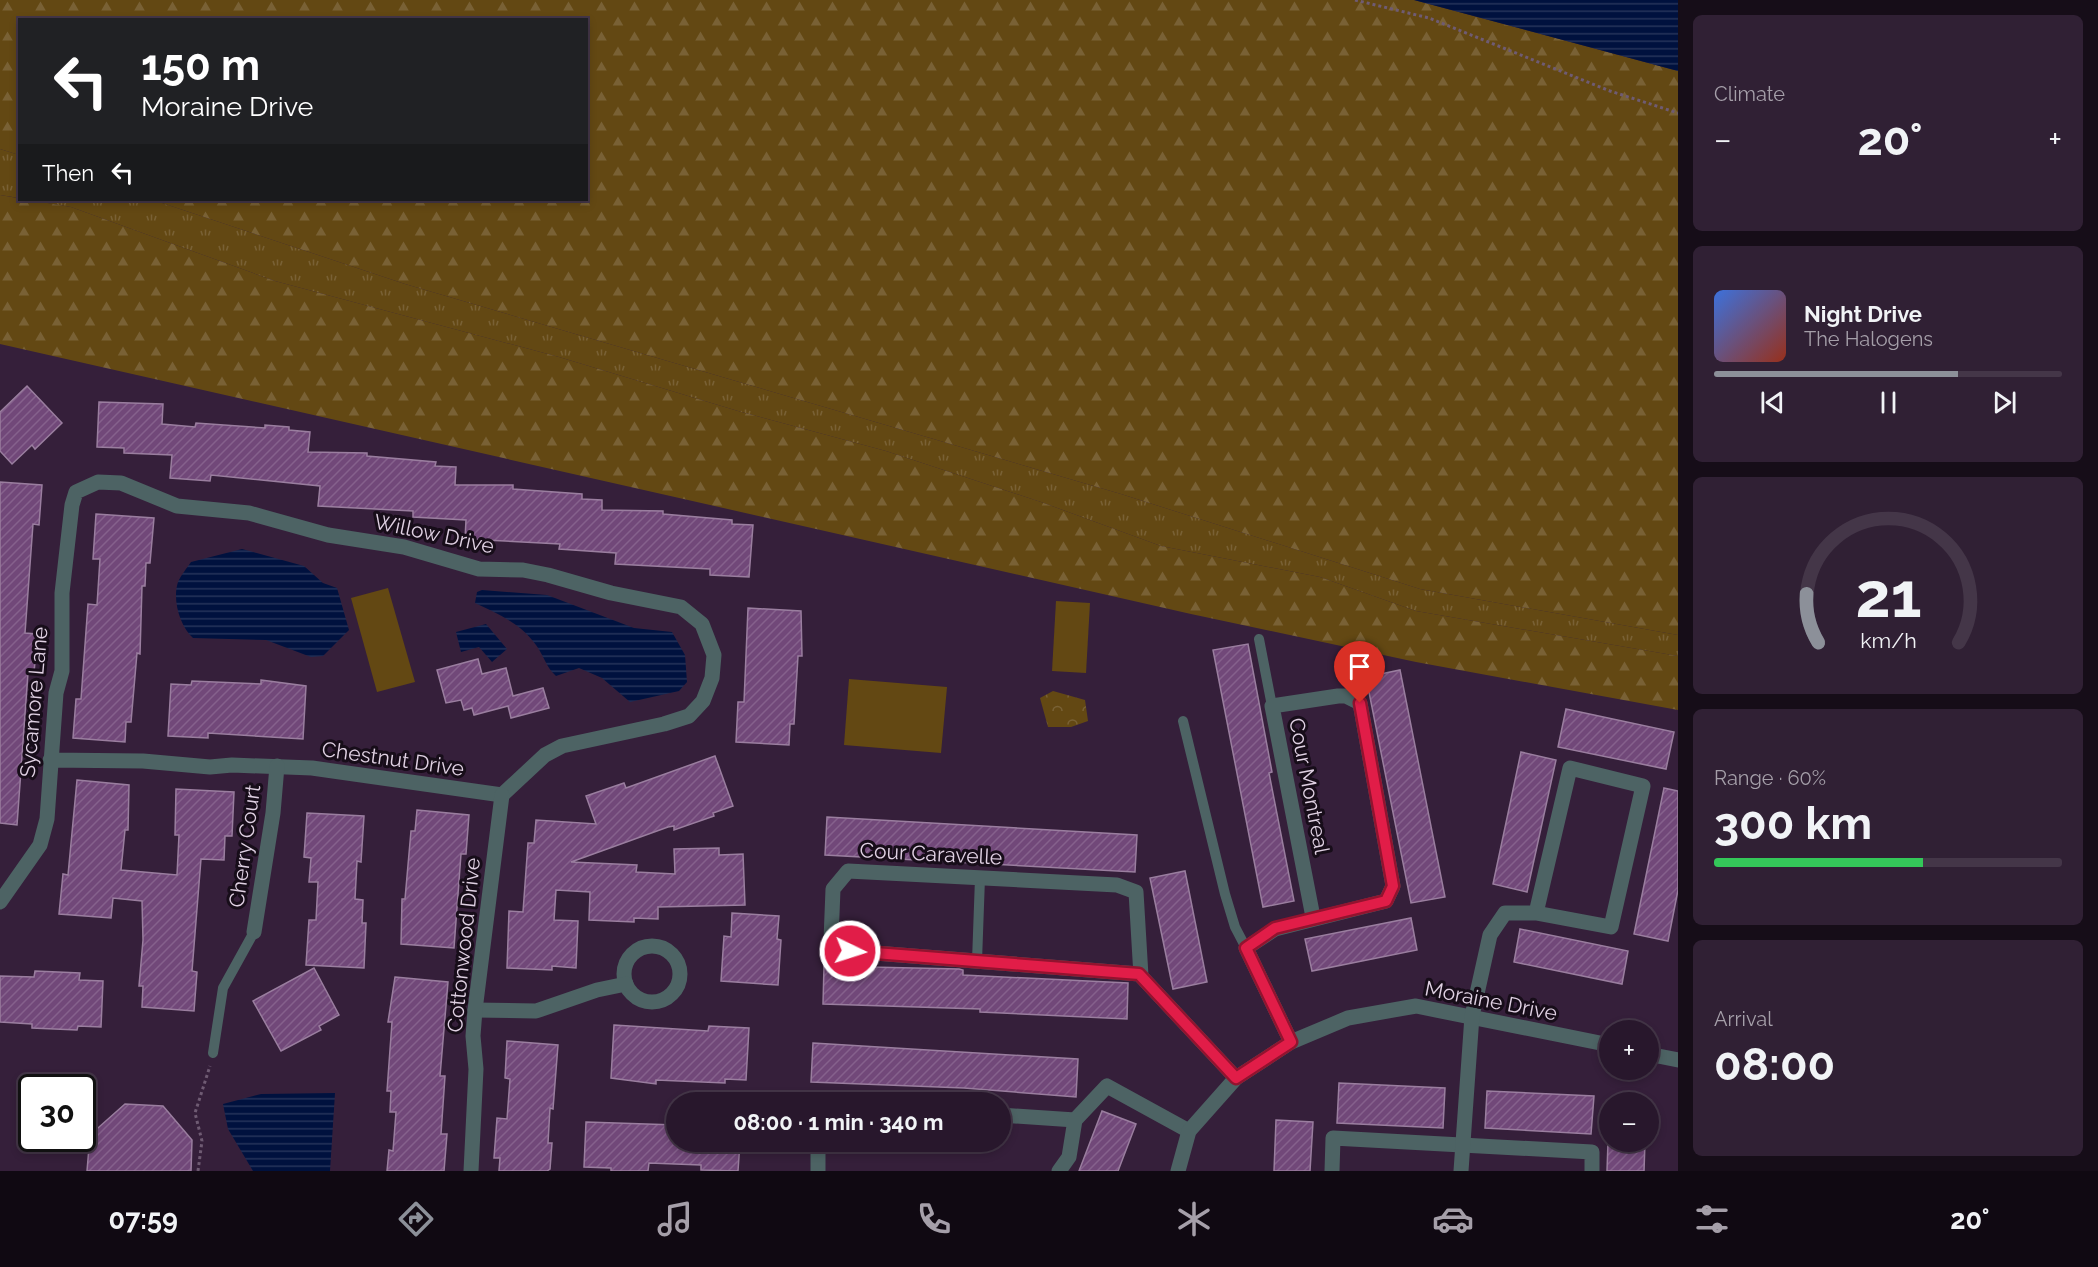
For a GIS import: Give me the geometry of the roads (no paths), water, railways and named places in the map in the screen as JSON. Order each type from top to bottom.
[{"type":"street","name":"Willow Drive","points":[[76,492],[98,482],[121,483],[177,506],[249,513],[328,535],[404,547],[479,569],[531,572],[611,593],[681,607],[702,624],[714,655],[712,678],[702,701],[689,716],[664,724],[562,746],[545,755],[502,795]]},
{"type":"street","name":"Sycamore Lane","points":[[0,902],[40,845],[47,819],[56,693],[62,671],[62,593],[72,505],[76,492]]},
{"type":"street","name":"Cour Montreal","points":[[1246,948],[1275,928],[1386,901],[1393,886],[1360,703],[1346,696],[1272,706],[1313,917]]},
{"type":"street","name":"Chestnut Drive","points":[[50,760],[142,761],[210,767],[277,766],[354,774],[502,795]]},
{"type":"street","name":"Cherry Court","points":[[254,932],[273,813],[277,766]]},
{"type":"street","points":[[1461,1171],[1472,1016],[1490,934],[1504,913],[1536,913],[1611,927],[1643,786],[1570,768],[1536,913]]},
{"type":"street","name":"Cottonwood Drive","points":[[471,1171],[476,1069],[473,1036],[475,1010],[502,795]]},
{"type":"street","name":"Cour Caravelle","points":[[848,871],[1117,885],[1136,892],[1141,976],[976,961],[850,951],[831,940],[833,889],[848,871]]},
{"type":"street","points":[[1246,948],[1291,1042]]},
{"type":"street","points":[[1141,976],[1236,1078]]},
{"type":"street","points":[[475,1010],[536,1011],[597,990],[626,984]]},
{"type":"street","name":"Moraine Drive","points":[[1189,1131],[1236,1078],[1291,1042],[1348,1018],[1416,1006],[1599,1043]]},
{"type":"street","points":[[1659,1056],[1678,1060]]},
{"type":"street","points":[[1059,1171],[1069,1157],[1075,1120],[1107,1086],[1189,1131],[1178,1171]]},
{"type":"street","points":[[1011,1116],[1075,1120]]},
{"type":"street","points":[[1332,1171],[1333,1138],[1592,1152],[1592,1171]]},
{"type":"street","points":[[818,1152],[818,1171]]},
{"type":"lane","points":[[1259,639],[1272,706]]},
{"type":"lane","points":[[1183,721],[1225,894],[1235,927],[1246,948]]},
{"type":"lane","points":[[976,961],[980,878]]},
{"type":"lane","points":[[213,1053],[224,988],[254,932]]},
{"type":"water","points":[[1414,0],[1678,0],[1678,71]]},
{"type":"water","points":[[242,549],[304,566],[323,583],[337,588],[349,630],[323,656],[311,657],[266,640],[193,638],[188,633],[178,612],[176,597],[176,589],[182,574],[191,562]]},
{"type":"water","points":[[482,590],[547,595],[634,628],[672,632],[685,655],[687,682],[679,691],[630,702],[602,678],[579,668],[556,676],[530,637],[508,620],[475,603],[477,592]]},
{"type":"water","points":[[486,624],[507,649],[492,662],[479,647],[461,652],[456,632]]},
{"type":"water","points":[[335,1093],[330,1171],[253,1171],[228,1129],[223,1104],[261,1094]]}]
